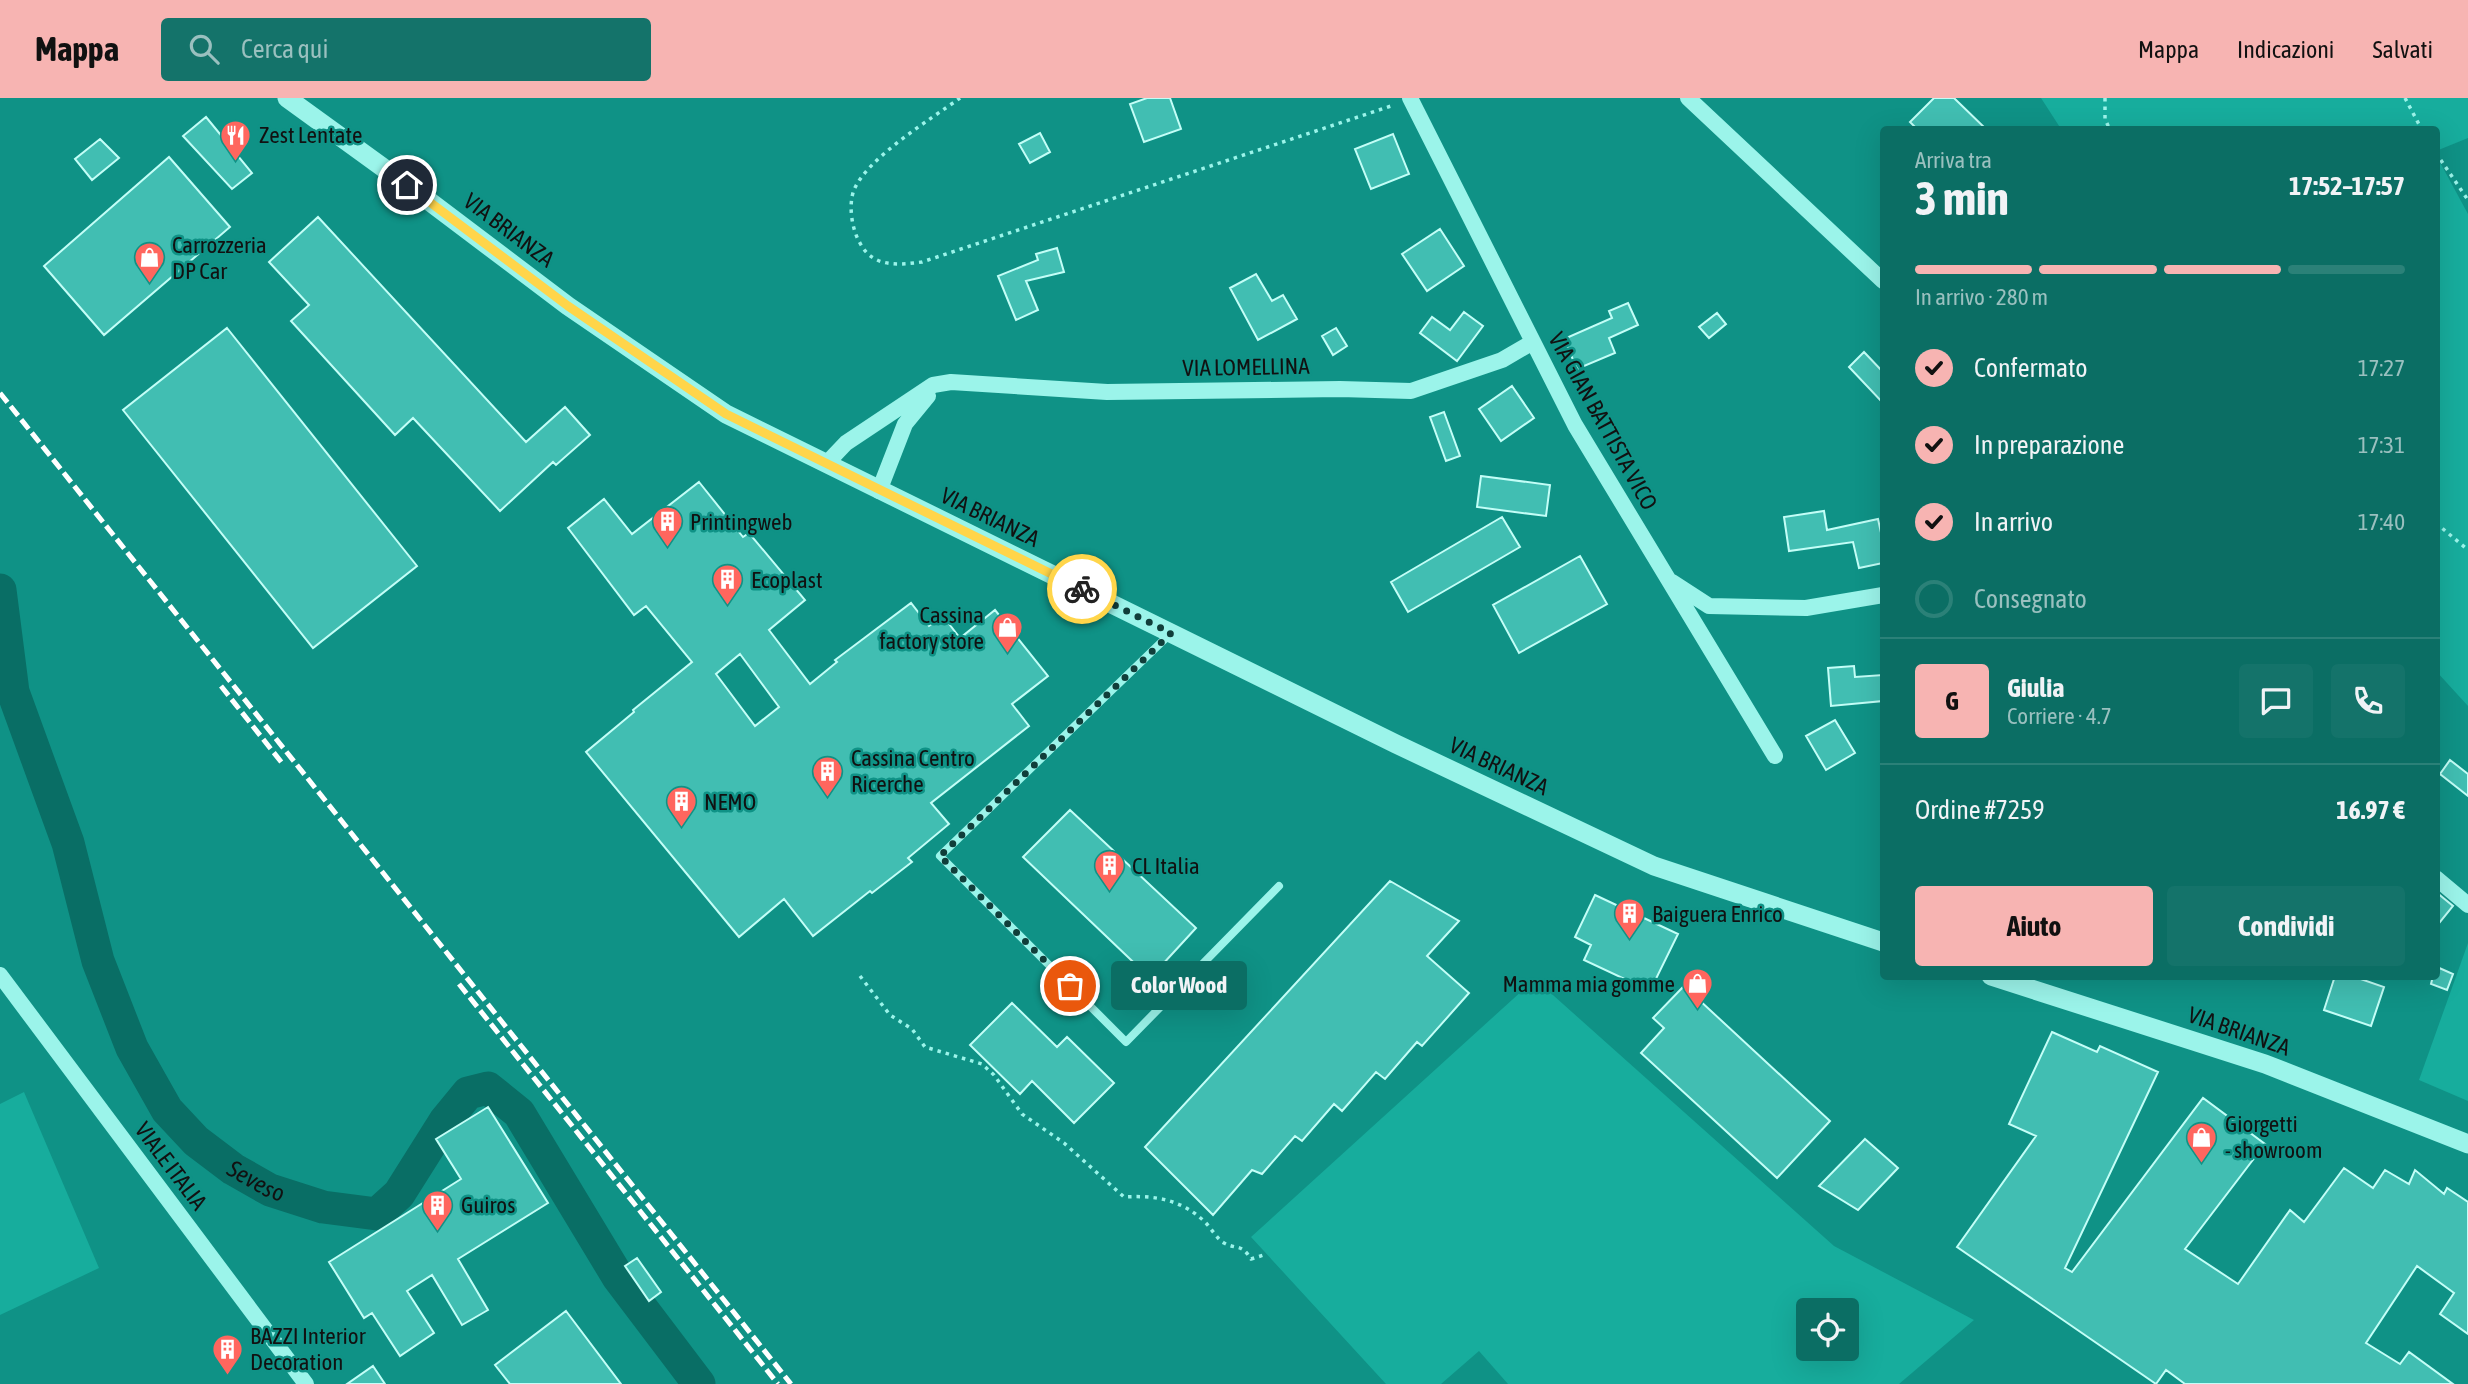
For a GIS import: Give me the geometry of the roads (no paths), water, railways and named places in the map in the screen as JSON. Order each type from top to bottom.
[{"type":"street","name":"VIA BRIANZA","points":[[287,98],[568,306],[726,414],[1396,744],[1654,866],[1880,941]]},
{"type":"street","points":[[1688,98],[1880,278]]},
{"type":"street","name":"VIA GIAN BATTISTA VICO","points":[[1410,99],[1575,425],[1775,756]]},
{"type":"street","name":"VIA LOMELLINA","points":[[826,464],[846,443],[933,385],[951,382],[1107,391],[1411,391],[1502,360],[1533,342]]},
{"type":"street","points":[[879,491],[905,424],[928,396],[951,382]]},
{"type":"street","points":[[1668,578],[1709,606],[1806,608],[1880,596]]},
{"type":"street","points":[[2440,881],[2468,905]]},
{"type":"street","name":"VIALE ITALIA","points":[[0,975],[306,1384]]},
{"type":"street","name":"VIA BRIANZA","points":[[2003,980],[2265,1064],[2468,1144]]},
{"type":"lane","points":[[1171,633],[940,856],[1126,1042],[1279,886]]},
{"type":"waterway","name":"Seveso","points":[[0,590],[13,692],[68,843],[98,961],[132,1048],[167,1110],[196,1141],[233,1169],[270,1190],[323,1207],[377,1214],[399,1194],[445,1121],[468,1093],[488,1088],[519,1113],[618,1277],[699,1384]]},
{"type":"railway","points":[[0,393],[791,1384]]},
{"type":"railway","points":[[221,686],[282,763]]},
{"type":"railway","points":[[459,984],[778,1384]]},
{"type":"place","name":"Zest Lentate","points":[[236,162]]},
{"type":"place","name":"Carrozzeria DP Car","points":[[149,285]]},
{"type":"place","name":"Printingweb","points":[[667,549]]},
{"type":"place","name":"Ecoplast","points":[[728,607]]},
{"type":"place","name":"Cassina factory store","points":[[1007,655]]},
{"type":"place","name":"Cassina Centro Ricerche","points":[[828,798]]},
{"type":"place","name":"NEMO","points":[[681,829]]},
{"type":"place","name":"CL Italia","points":[[1109,893]]},
{"type":"place","name":"Baiguera Enrico","points":[[1629,941]]},
{"type":"place","name":"Color Wood","points":[[1070,986]]},
{"type":"place","name":"Mamma mia gomme","points":[[1698,1011]]},
{"type":"place","name":"Giorgetti - showroom","points":[[2202,1164]]},
{"type":"place","name":"Guiros","points":[[438,1232]]},
{"type":"place","name":"BAZZI Interior Decoration","points":[[227,1376]]}]
